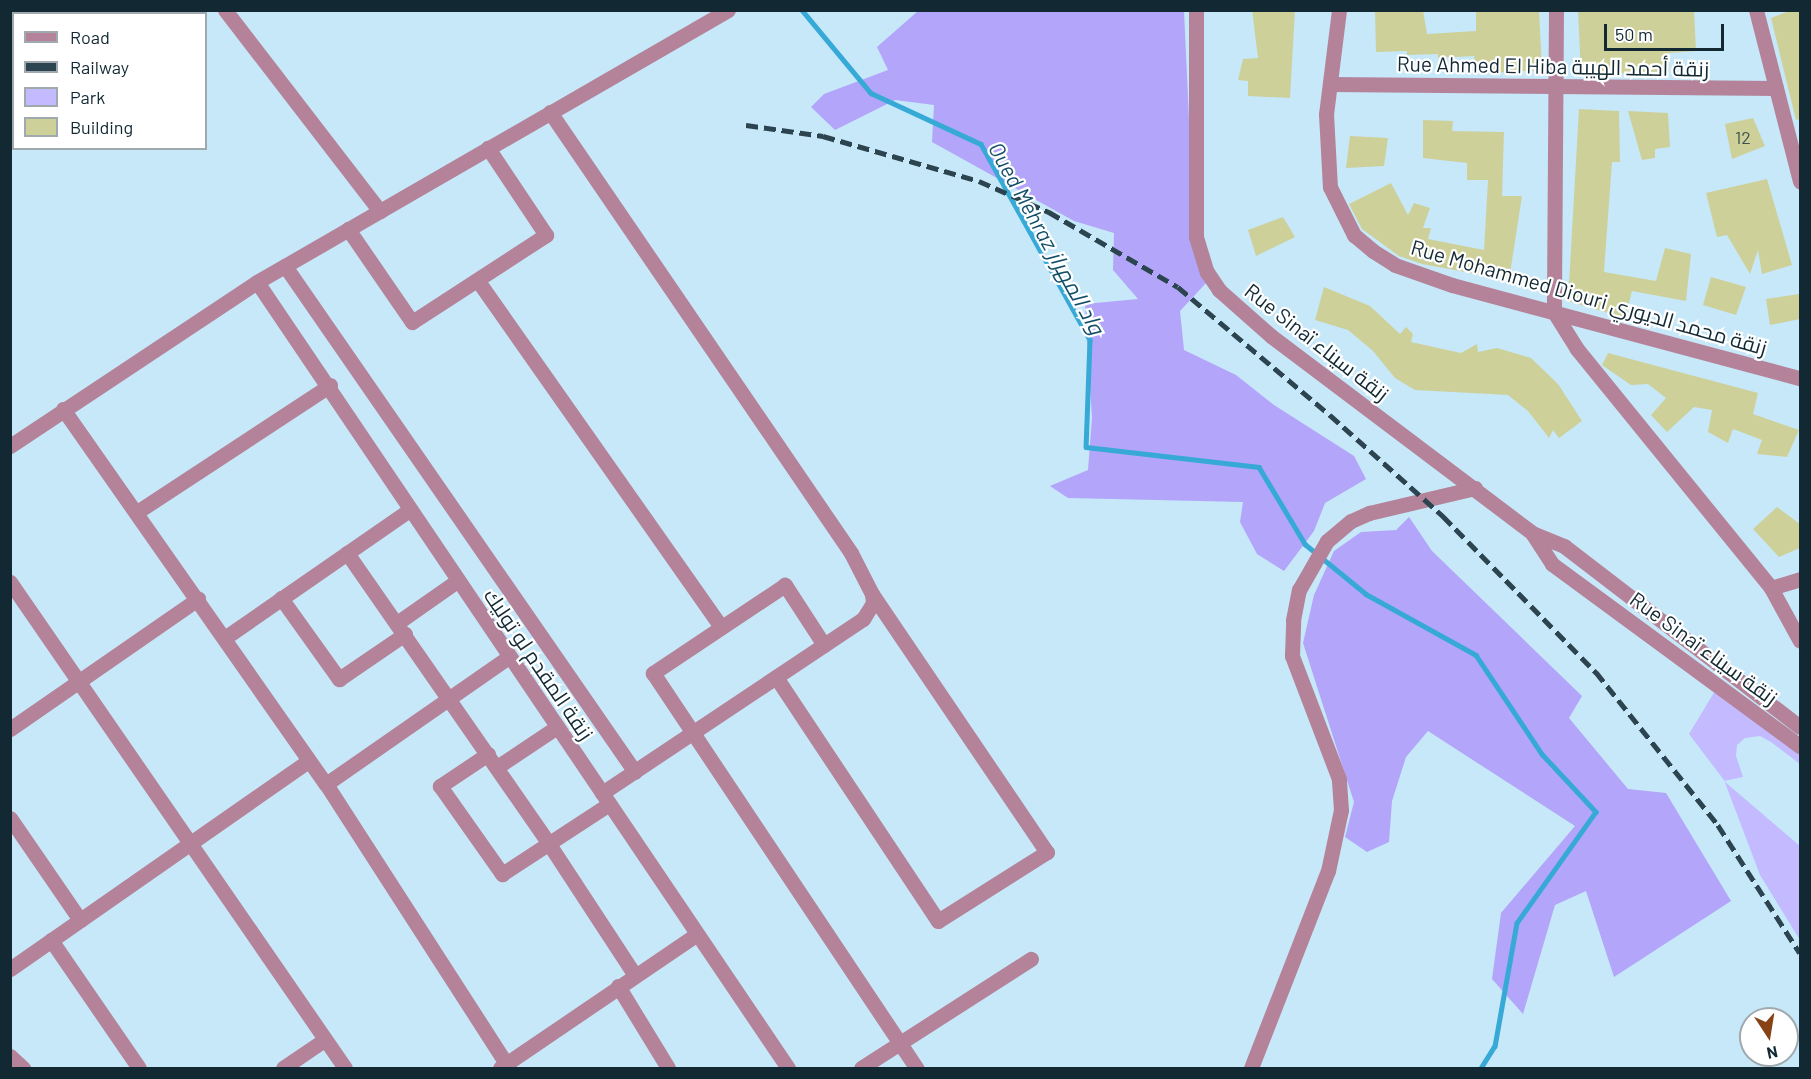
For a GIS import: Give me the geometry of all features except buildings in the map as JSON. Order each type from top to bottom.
[{"type":"street","points":[[225,10],[380,211]]},
{"type":"street","points":[[10,446],[257,282],[728,10]]},
{"type":"street","name":"Rue Sinaï زنقة سيناء","points":[[1196,10],[1194,213],[1196,237],[1207,272],[1236,308],[1532,533],[1564,546],[1800,727]]},
{"type":"street","name":"Rue Mohammed Diouri زنقة محمد الديوري","points":[[1339,10],[1330,84],[1326,153],[1330,187],[1354,235],[1395,265],[1418,274],[1800,378]]},
{"type":"street","points":[[1556,10],[1554,312],[1576,349],[1771,588],[1800,640]]},
{"type":"street","points":[[1756,10],[1776,88],[1794,134],[1800,181]]},
{"type":"street","name":"Rue Ahmed El Hiba زنقة أحمد الهيبة","points":[[1330,84],[1556,88],[1776,88]]},
{"type":"street","points":[[550,112],[844,543],[872,594],[1047,852],[938,921],[776,676]]},
{"type":"street","points":[[348,230],[412,322],[546,235],[488,148]]},
{"type":"street","points":[[285,266],[635,771]]},
{"type":"street","points":[[478,281],[721,627]]},
{"type":"street","name":"زنقة المقدم لو توليك","points":[[257,282],[330,386],[408,511],[788,1068]]},
{"type":"street","points":[[137,512],[330,386]]},
{"type":"street","points":[[63,409],[226,637],[308,761],[326,784],[505,1067],[634,974],[696,935]]},
{"type":"street","points":[[1251,1068],[1328,871],[1341,810],[1339,779],[1292,656],[1293,620],[1299,590],[1321,551],[1337,531],[1370,513],[1475,488]]},
{"type":"street","points":[[226,637],[408,511]]},
{"type":"street","name":"Rue Sinaï زنقة سيناء","points":[[1532,533],[1552,564],[1738,697],[1800,746]]},
{"type":"street","points":[[347,553],[488,754],[634,974]]},
{"type":"street","points":[[1771,588],[1800,579]]},
{"type":"street","points":[[10,582],[345,1068]]},
{"type":"street","points":[[281,598],[339,679],[457,582]]},
{"type":"street","points":[[824,645],[785,585],[653,673],[916,1068]]},
{"type":"street","points":[[488,754],[440,786],[502,874],[549,844],[605,799],[635,771],[864,619],[873,603],[872,594]]},
{"type":"street","points":[[10,729],[198,599]]},
{"type":"street","points":[[326,784],[509,657]]},
{"type":"street","points":[[497,768],[557,727]]},
{"type":"street","points":[[10,969],[308,761]]},
{"type":"street","points":[[10,818],[80,921]]},
{"type":"street","points":[[51,940],[138,1068]]},
{"type":"street","points":[[861,1068],[1031,959]]},
{"type":"street","points":[[618,986],[668,1068]]},
{"type":"street","points":[[283,1068],[324,1040]]},
{"type":"street","points":[[10,1056],[23,1068]]},
{"type":"green space","points":[[1718,686],[1800,753],[1800,764],[1760,736],[1745,738],[1737,745],[1736,756],[1743,777],[1724,781],[1689,734]]},
{"type":"green space","points":[[1725,781],[1800,846],[1800,940],[1760,875]]},
{"type":"shaded area","points":[[918,11],[1184,11],[1192,184],[1207,282],[1180,311],[1184,350],[1236,375],[1274,405],[1354,456],[1366,479],[1325,503],[1314,531],[1284,571],[1257,554],[1240,522],[1243,502],[1068,498],[1050,486],[1088,470],[1092,418],[1085,304],[1138,299],[1113,270],[1114,233],[1074,221],[932,142],[934,105],[895,100],[835,130],[811,107],[824,94],[888,70],[877,47]]},
{"type":"shaded area","points":[[1409,517],[1432,551],[1582,696],[1569,718],[1628,789],[1666,793],[1731,901],[1614,977],[1586,891],[1555,905],[1523,1014],[1492,979],[1501,913],[1575,826],[1428,731],[1406,757],[1392,801],[1389,842],[1367,852],[1345,837],[1354,802],[1303,643],[1314,595],[1334,551],[1361,532],[1396,530]]},
{"type":"waterway","name":"Oued Mehraz واد المهراز","points":[[802,10],[871,93],[981,144],[1090,340],[1086,447],[1259,467],[1305,544],[1366,594],[1476,655],[1542,754],[1596,812],[1517,923],[1495,1046],[1481,1068]]},
{"type":"railway","points":[[746,125],[823,136],[979,181],[1049,212],[1178,287],[1330,415],[1443,516],[1596,672],[1718,825],[1800,953]]}]
